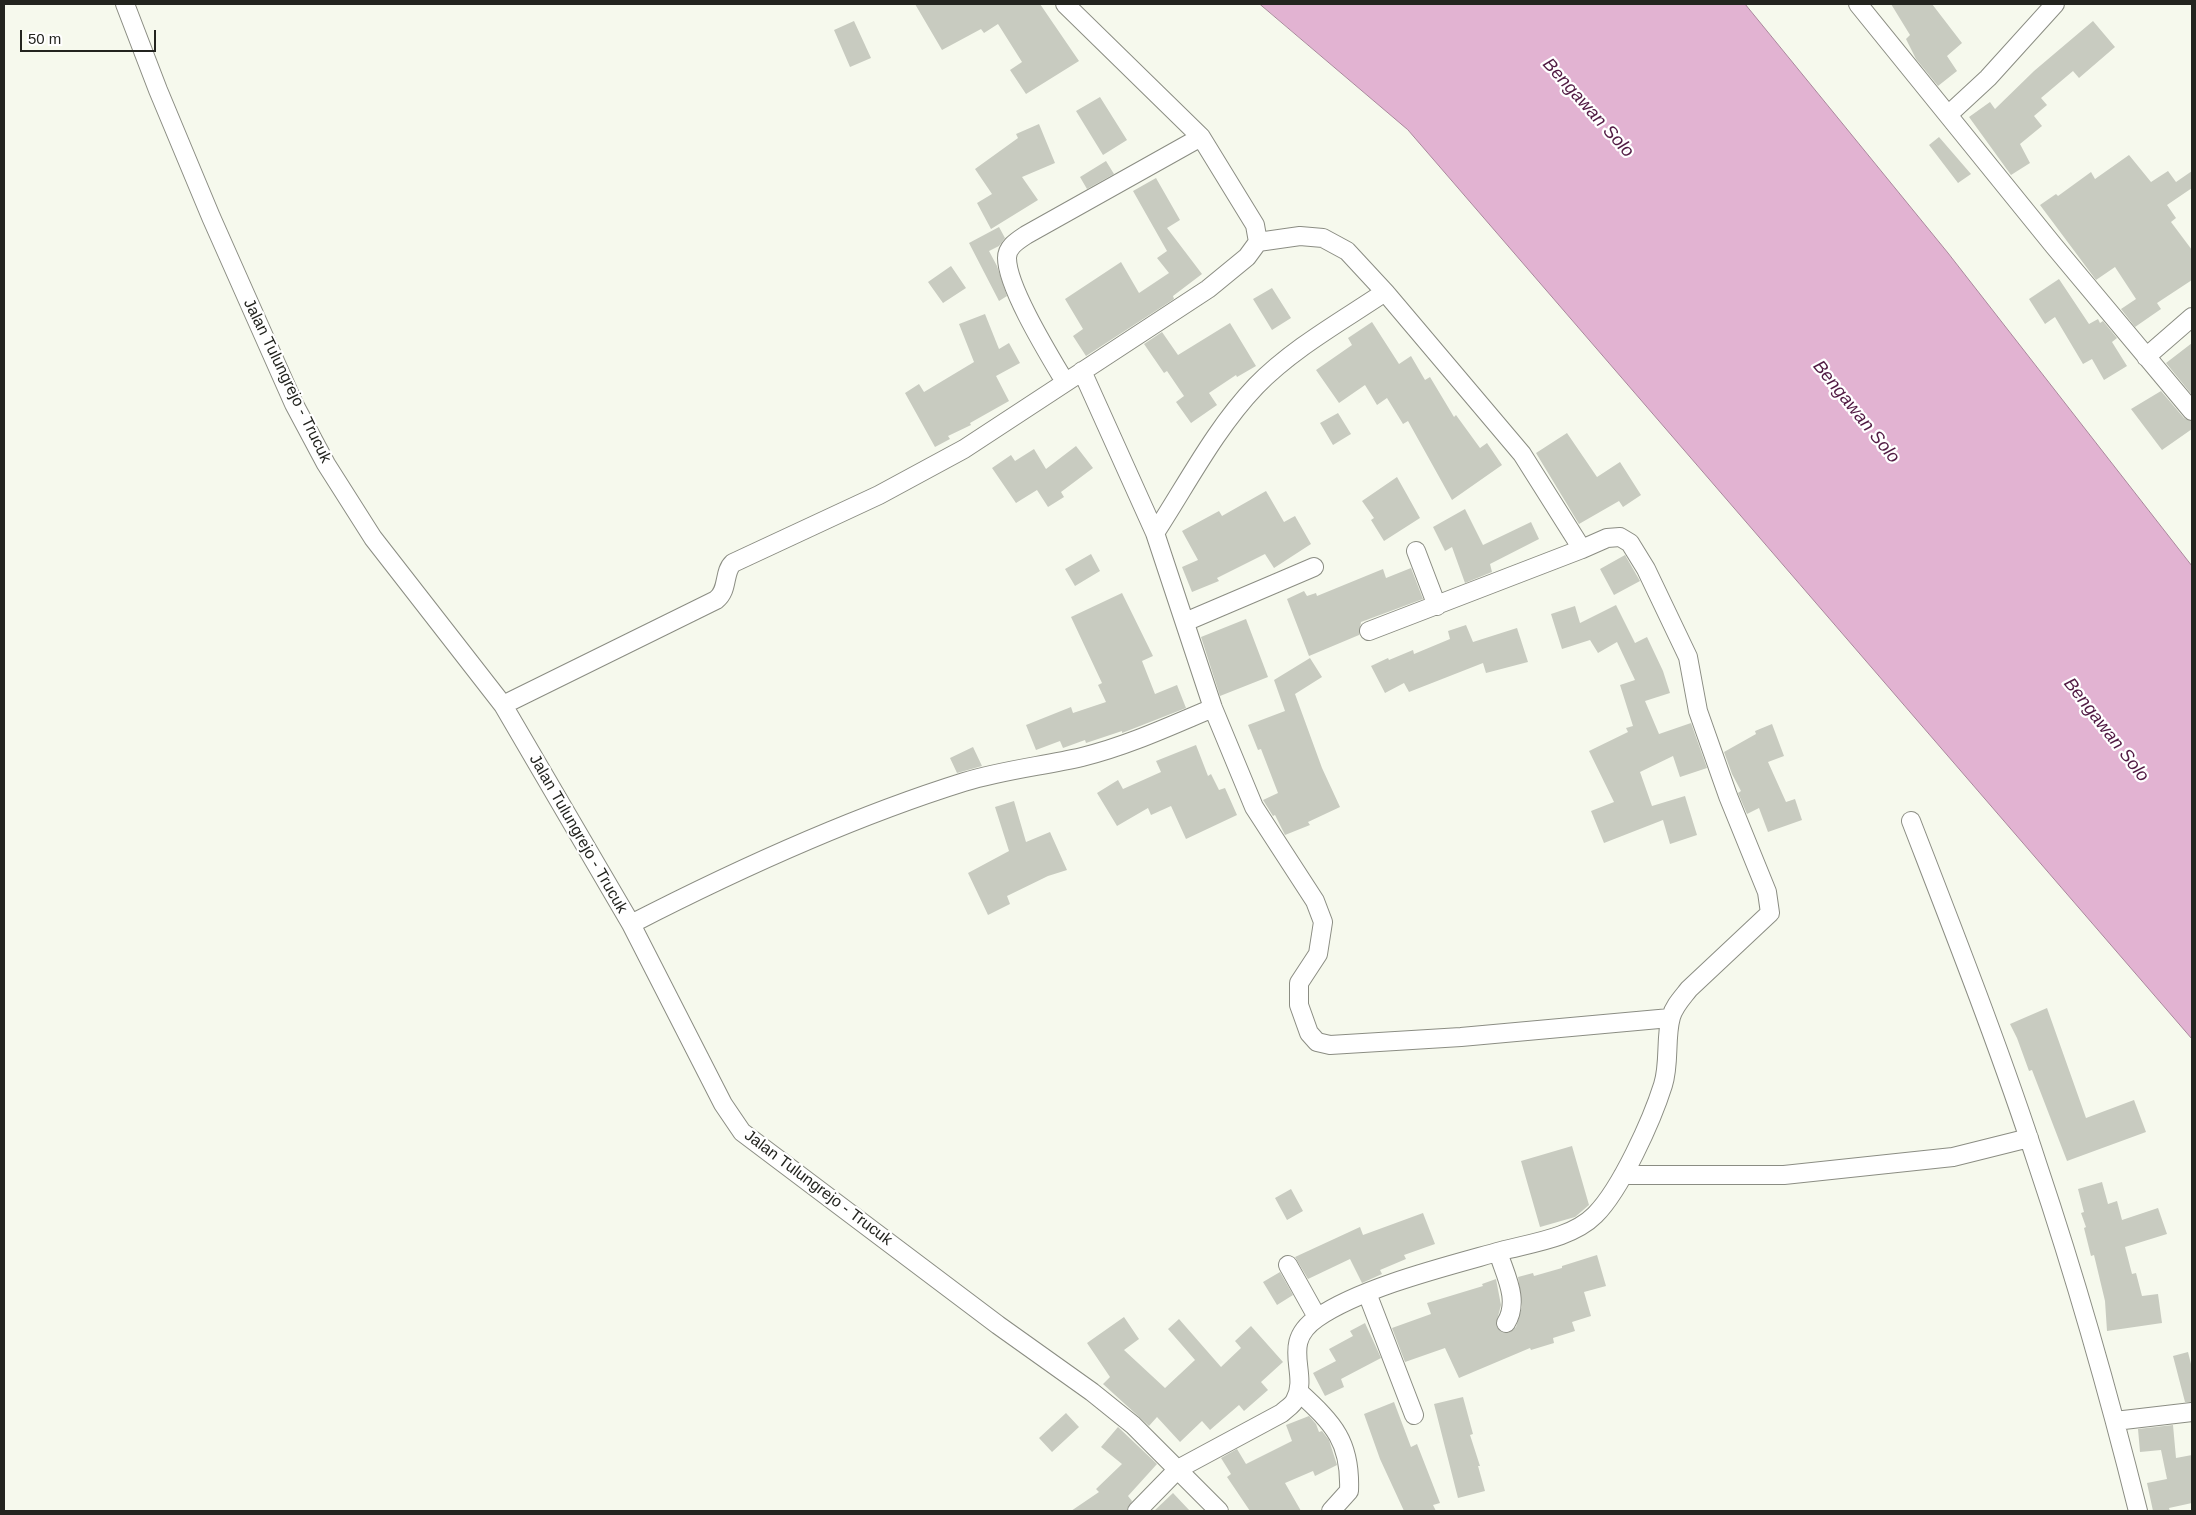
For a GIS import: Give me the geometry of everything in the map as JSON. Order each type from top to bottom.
[{"type":"street","name":"Jalan Tulungrejo - Trucuk","points":[[125,4],[158,90],[211,217],[294,404],[321,456],[373,538],[503,705],[631,924],[723,1104],[742,1132],[998,1325],[1092,1392],[1133,1426],[1219,1511]]},
{"type":"street","points":[[1065,4],[1201,137],[1255,225],[1258,242]]},
{"type":"street","points":[[1858,4],[2192,411]]},
{"type":"street","points":[[1948,115],[1988,78],[2055,4]]},
{"type":"street","points":[[1065,382],[1035,331],[1017,290],[1007,258],[1009,250],[1014,243],[1026,235],[1201,137]]},
{"type":"street","points":[[503,705],[716,600],[724,590],[729,569],[733,563],[927,471],[964,449],[1216,283],[1247,257],[1258,242],[1300,236],[1323,238],[1347,251],[1385,292],[1522,454],[1582,548]]},
{"type":"street","points":[[1155,533],[1220,430],[1257,386],[1290,357],[1385,292]]},
{"type":"street","points":[[2146,357],[2192,317]]},
{"type":"street","points":[[1082,370],[1155,533],[1213,708],[1254,807],[1315,901],[1323,922],[1318,954],[1299,983],[1299,1006],[1302,1020],[1309,1033],[1317,1042],[1330,1045],[1461,1037],[1670,1018]]},
{"type":"street","points":[[1137,1511],[1178,1469],[1282,1413],[1295,1402],[1299,1392],[1296,1359],[1299,1340],[1305,1327],[1317,1318],[1367,1293],[1498,1252],[1558,1236],[1580,1226],[1594,1216],[1607,1201],[1623,1175],[1663,1084],[1668,1057],[1670,1018],[1677,1003],[1689,989],[1770,914],[1770,903],[1698,711],[1688,657],[1646,569],[1630,543],[1620,537],[1607,538],[1368,632]]},
{"type":"street","points":[[1416,551],[1437,606]]},
{"type":"street","points":[[1185,622],[1314,567]]},
{"type":"street","points":[[631,924],[742,869],[834,830],[964,782],[1004,771],[1082,757],[1126,744],[1213,708]]},
{"type":"street","points":[[1911,821],[1983,1007],[2029,1138],[2116,1421],[2138,1511]]},
{"type":"street","points":[[1623,1175],[1784,1174],[1953,1157],[2029,1138]]},
{"type":"street","points":[[1498,1252],[1514,1302],[1512,1313],[1506,1323]]},
{"type":"street","points":[[1288,1265],[1317,1318]]},
{"type":"street","points":[[1367,1293],[1414,1415]]},
{"type":"street","points":[[1299,1392],[1330,1421],[1340,1437],[1350,1466],[1349,1491],[1331,1511]]},
{"type":"street","points":[[2116,1421],[2192,1412]]},
{"type":"water","name":"Bengawan Solo","points":[[1260,4],[1745,4],[1948,253],[2192,566],[2192,1039],[1408,130]]},
{"type":"building","points":[[915,4],[1040,4],[1079,61],[1026,94],[1010,70],[1022,62],[998,24],[984,33],[981,29],[942,50]]},
{"type":"building","points":[[1891,4],[1932,4],[1962,43],[1947,56],[1957,71],[1938,86],[1916,59],[1906,39],[1910,35]]},
{"type":"building","points":[[854,21],[871,58],[850,67],[834,30]]},
{"type":"building","points":[[2093,21],[2115,47],[2079,78],[2073,71],[2041,98],[2047,105],[2034,116],[2042,126],[2020,144],[2030,163],[2011,175],[1969,117],[1990,102],[1995,109],[2034,71]]},
{"type":"building","points":[[1100,97],[1127,140],[1103,155],[1076,111]]},
{"type":"building","points":[[1039,124],[1055,163],[1022,177],[1038,200],[991,229],[977,203],[992,194],[975,169],[1018,138],[1016,134]]},
{"type":"building","points":[[1939,137],[1971,174],[1958,183],[1929,145]]},
{"type":"building","points":[[2129,155],[2151,182],[2168,171],[2176,182],[2192,171],[2192,188],[2167,205],[2176,218],[2171,222],[2192,250],[2192,280],[2157,303],[2161,309],[2135,327],[2121,309],[2136,299],[2115,267],[2096,280],[2040,205],[2056,194],[2058,196],[2091,172],[2095,179]]},
{"type":"building","points":[[1106,161],[1114,174],[1087,189],[1080,177]]},
{"type":"building","points":[[1156,178],[1180,220],[1167,228],[1202,274],[1173,296],[1174,299],[1086,356],[1073,336],[1083,329],[1065,299],[1121,262],[1139,293],[1169,273],[1157,258],[1167,251],[1133,191]]},
{"type":"building","points":[[999,227],[1005,238],[999,246],[989,251],[997,266],[1007,296],[999,301],[969,243]]},
{"type":"building","points":[[951,266],[966,288],[943,303],[928,282]]},
{"type":"building","points":[[2059,279],[2089,324],[2098,319],[2100,323],[2103,321],[2117,338],[2112,342],[2127,366],[2104,380],[2092,359],[2083,364],[2055,317],[2045,324],[2029,299]]},
{"type":"building","points":[[1272,288],[1291,318],[1272,330],[1253,299]]},
{"type":"building","points":[[985,314],[999,349],[1009,343],[1020,363],[996,376],[1009,401],[970,423],[971,425],[948,436],[950,439],[935,447],[905,393],[919,384],[924,392],[974,362],[959,324]]},
{"type":"building","points":[[1372,322],[1399,364],[1411,356],[1425,380],[1430,377],[1454,417],[1456,415],[1480,448],[1487,443],[1502,465],[1452,500],[1408,421],[1403,424],[1387,398],[1377,405],[1365,385],[1339,403],[1316,370],[1352,345],[1348,338]]},
{"type":"building","points":[[1230,323],[1256,366],[1237,377],[1236,375],[1209,393],[1217,405],[1191,423],[1176,402],[1184,396],[1167,371],[1164,373],[1144,344],[1162,332],[1178,355]]},
{"type":"building","points":[[2192,343],[2192,395],[2166,363]]},
{"type":"building","points":[[2161,391],[2184,418],[2192,421],[2192,429],[2162,450],[2131,409]]},
{"type":"building","points":[[1338,413],[1351,434],[1333,445],[1320,423]]},
{"type":"building","points":[[1567,433],[1597,477],[1620,462],[1641,495],[1623,507],[1619,501],[1579,524],[1536,453]]},
{"type":"building","points":[[1076,446],[1093,468],[1061,492],[1064,497],[1048,507],[1037,490],[1016,503],[992,468],[1011,455],[1015,461],[1034,449],[1046,469]]},
{"type":"building","points":[[1397,477],[1420,518],[1384,541],[1371,520],[1374,518],[1362,501]]},
{"type":"building","points":[[1266,491],[1284,522],[1295,516],[1311,544],[1274,568],[1265,554],[1217,578],[1219,581],[1192,592],[1182,567],[1198,560],[1182,531],[1219,511],[1222,516]]},
{"type":"building","points":[[1465,509],[1483,545],[1531,522],[1539,539],[1490,564],[1492,572],[1465,583],[1452,547],[1445,551],[1433,527]]},
{"type":"building","points":[[1091,554],[1100,571],[1075,586],[1065,569]]},
{"type":"building","points":[[1625,555],[1640,581],[1614,595],[1600,569]]},
{"type":"building","points":[[1411,568],[1423,599],[1361,622],[1359,635],[1309,656],[1287,599],[1304,591],[1307,596],[1316,593],[1317,596],[1383,569],[1386,578]]},
{"type":"building","points":[[1122,593],[1153,656],[1142,661],[1155,694],[1177,685],[1186,708],[1122,733],[1122,731],[1086,743],[1085,740],[1063,748],[1060,741],[1036,750],[1026,725],[1071,707],[1073,713],[1106,702],[1098,685],[1102,683],[1071,617]]},
{"type":"building","points":[[1616,605],[1635,643],[1647,637],[1663,671],[1670,693],[1645,701],[1659,734],[1691,723],[1707,768],[1680,777],[1673,756],[1640,772],[1652,806],[1685,796],[1697,835],[1670,844],[1663,820],[1604,843],[1591,811],[1614,802],[1589,751],[1628,732],[1626,728],[1633,726],[1620,685],[1635,680],[1617,642],[1598,653],[1590,640],[1562,649],[1551,614],[1575,606],[1580,623]]},
{"type":"building","points":[[1246,619],[1268,677],[1220,696],[1201,637]]},
{"type":"building","points":[[1466,625],[1473,642],[1517,628],[1528,662],[1486,673],[1483,663],[1409,692],[1404,683],[1385,693],[1371,666],[1413,650],[1414,654],[1450,639],[1448,631]]},
{"type":"building","points":[[1310,658],[1322,677],[1295,694],[1322,768],[1340,807],[1308,822],[1310,825],[1285,835],[1275,815],[1273,816],[1263,800],[1278,793],[1261,749],[1258,750],[1248,725],[1285,711],[1274,680]]},
{"type":"building","points":[[1772,724],[1784,756],[1768,762],[1786,802],[1795,799],[1802,820],[1768,832],[1759,808],[1747,814],[1738,793],[1741,791],[1724,752],[1756,734],[1755,731]]},
{"type":"building","points":[[1196,745],[1208,776],[1211,774],[1219,790],[1225,788],[1237,815],[1186,839],[1171,806],[1151,815],[1148,808],[1117,826],[1097,793],[1118,780],[1123,789],[1161,772],[1156,761]]},
{"type":"building","points":[[973,747],[982,766],[957,773],[950,758]]},
{"type":"building","points":[[1014,801],[1026,842],[1050,832],[1067,870],[1048,876],[1007,896],[1010,904],[988,915],[968,873],[1009,851],[995,807]]},
{"type":"building","points":[[2047,1008],[2086,1118],[2134,1100],[2146,1132],[2067,1161],[2032,1070],[2029,1071],[2010,1024]]},
{"type":"building","points":[[1572,1146],[1589,1205],[1575,1217],[1540,1227],[1521,1161]]},
{"type":"building","points":[[2102,1182],[2108,1204],[2117,1201],[2122,1220],[2158,1208],[2167,1234],[2125,1247],[2132,1274],[2136,1273],[2142,1296],[2158,1294],[2162,1323],[2107,1331],[2105,1301],[2094,1255],[2091,1256],[2084,1228],[2086,1227],[2081,1213],[2084,1212],[2078,1189]]},
{"type":"building","points":[[1291,1189],[1303,1211],[1287,1220],[1275,1198]]},
{"type":"building","points":[[1423,1213],[1435,1244],[1404,1255],[1406,1259],[1380,1270],[1382,1274],[1362,1283],[1350,1259],[1308,1279],[1295,1257],[1360,1227],[1363,1235]]},
{"type":"building","points":[[1597,1255],[1606,1286],[1584,1292],[1591,1316],[1572,1322],[1575,1331],[1553,1338],[1554,1343],[1531,1350],[1530,1348],[1459,1378],[1445,1348],[1405,1362],[1392,1328],[1431,1314],[1427,1303],[1483,1286],[1482,1284],[1496,1279],[1501,1305],[1496,1324],[1501,1332],[1508,1333],[1516,1327],[1522,1307],[1518,1277],[1533,1273],[1534,1276]]},
{"type":"building","points":[[1280,1272],[1293,1295],[1277,1305],[1263,1282]]},
{"type":"building","points":[[1124,1317],[1139,1339],[1124,1350],[1165,1388],[1195,1360],[1168,1329],[1179,1319],[1221,1367],[1241,1348],[1235,1341],[1251,1326],[1283,1362],[1261,1382],[1268,1390],[1244,1411],[1239,1405],[1210,1430],[1202,1421],[1180,1442],[1157,1417],[1149,1426],[1103,1384],[1110,1377],[1087,1343]]},
{"type":"building","points":[[1365,1323],[1381,1358],[1341,1379],[1344,1387],[1325,1396],[1313,1373],[1336,1361],[1329,1349],[1353,1336],[1350,1331]]},
{"type":"building","points":[[2188,1352],[2192,1368],[2192,1402],[2185,1402],[2173,1356]]},
{"type":"building","points":[[1463,1397],[1473,1434],[1470,1435],[1480,1466],[1478,1466],[1485,1491],[1458,1498],[1434,1404]]},
{"type":"building","points":[[1394,1402],[1411,1447],[1417,1444],[1440,1503],[1433,1505],[1436,1511],[1404,1511],[1380,1459],[1364,1414]]},
{"type":"building","points":[[1066,1413],[1079,1427],[1052,1452],[1039,1438]]},
{"type":"building","points":[[1309,1416],[1316,1424],[1319,1432],[1322,1431],[1329,1440],[1337,1465],[1315,1476],[1313,1471],[1285,1483],[1301,1511],[1250,1511],[1227,1477],[1231,1474],[1221,1458],[1237,1449],[1246,1464],[1292,1441],[1286,1425]]},
{"type":"building","points":[[2173,1425],[2176,1458],[2192,1455],[2192,1503],[2169,1508],[2170,1511],[2153,1511],[2147,1483],[2167,1479],[2161,1450],[2140,1452],[2138,1429]]},
{"type":"building","points":[[1118,1427],[1157,1464],[1128,1496],[1132,1501],[1127,1511],[1071,1511],[1099,1492],[1096,1489],[1122,1464],[1101,1447]]},
{"type":"building","points":[[1173,1493],[1190,1511],[1154,1511]]}]
